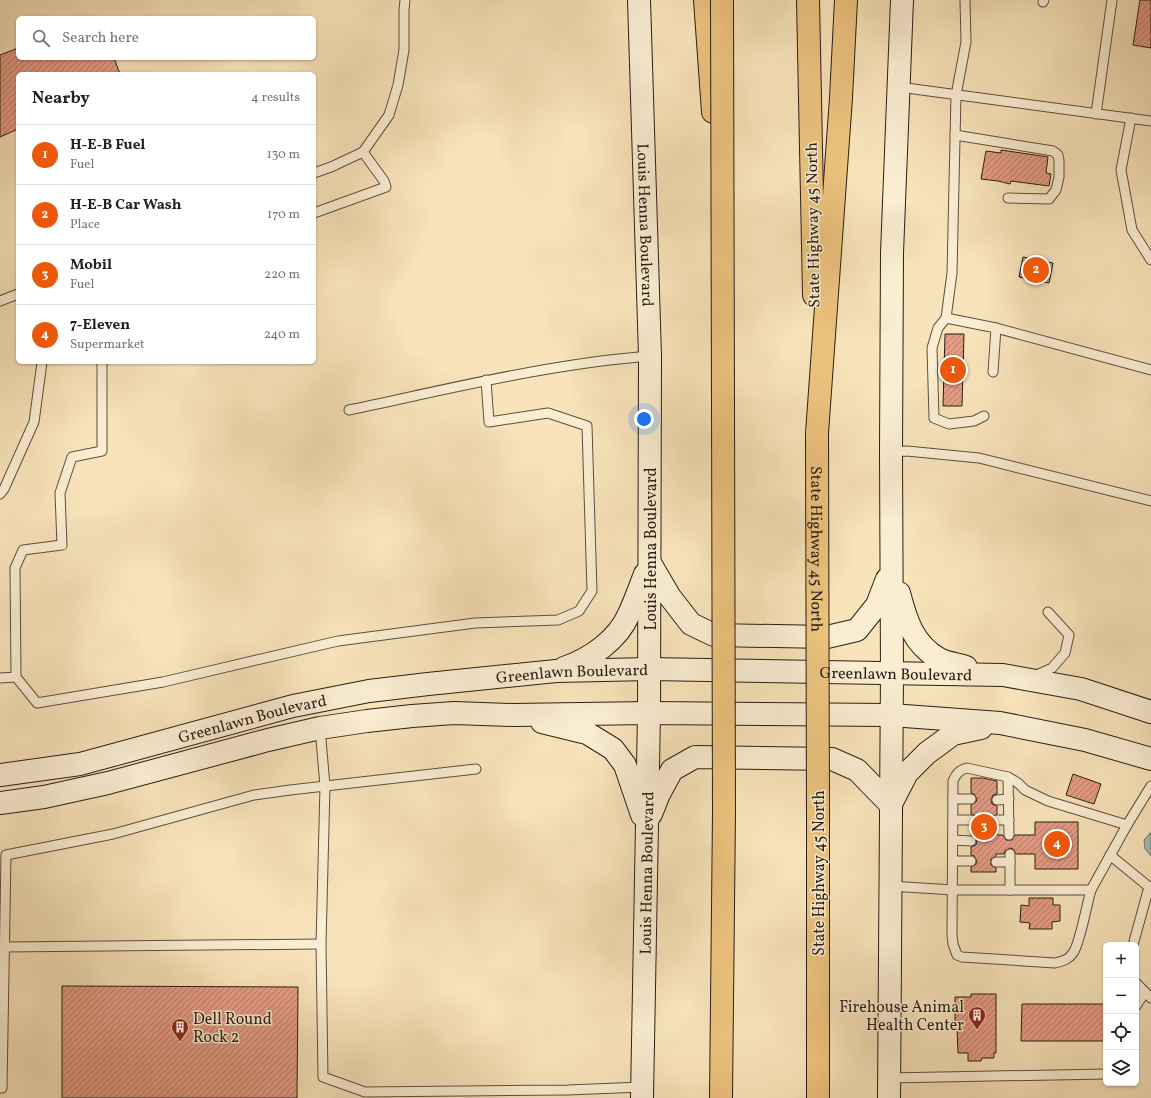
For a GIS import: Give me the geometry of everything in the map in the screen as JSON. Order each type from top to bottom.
[{"type":"highway","points":[[705,0],[723,243]]},
{"type":"highway","points":[[721,1098],[724,812],[722,0]]},
{"type":"highway","name":"State Highway 45 North","points":[[808,0],[817,432],[818,1098]]},
{"type":"highway","points":[[817,432],[841,98],[846,0]]},
{"type":"main road","name":"Louis Henna Boulevard","points":[[639,0],[650,356],[650,669],[642,1092]]},
{"type":"main road","points":[[889,1088],[892,673],[892,253],[902,0]]},
{"type":"main road","points":[[649,562],[670,597],[691,624],[714,635],[827,637],[857,630],[877,605],[892,567]]},
{"type":"main road","points":[[556,671],[578,663],[600,649],[614,637],[629,616],[649,562]]},
{"type":"main road","points":[[892,567],[905,618],[918,642],[939,659],[1003,675]]},
{"type":"main road","name":"Greenlawn Boulevard","points":[[0,775],[80,764],[294,706],[369,691],[556,671],[650,669],[1003,675],[1081,689],[1151,712]]},
{"type":"main road","points":[[320,728],[323,717],[340,701],[369,691]]},
{"type":"main road","name":"Greenlawn Boulevard","points":[[0,803],[44,797],[108,783],[268,740],[320,728],[367,721],[454,713],[513,715],[649,713],[891,715],[1000,724],[1085,740],[1151,759]]},
{"type":"main road","points":[[513,715],[587,733],[613,749],[625,765],[646,829]]},
{"type":"main road","points":[[891,805],[907,774],[928,752],[953,734],[1000,724]]},
{"type":"main road","points":[[646,829],[659,794],[672,770],[695,756],[832,759],[857,770],[891,805]]},
{"type":"lane","points":[[316,172],[331,168],[363,152],[389,115],[398,85],[404,50],[405,0]]},
{"type":"lane","points":[[965,0],[966,42],[956,95],[952,274],[946,318],[938,328],[932,348],[934,418],[949,424],[974,421],[984,416]]},
{"type":"lane","points":[[1096,114],[1112,0]]},
{"type":"lane","points":[[899,87],[1151,121]]},
{"type":"lane","points":[[1131,118],[1120,170],[1132,230],[1151,260]]},
{"type":"lane","points":[[955,135],[1053,151],[1058,155],[1059,177],[1056,190],[1049,199],[1008,198]]},
{"type":"lane","points":[[316,212],[386,187],[384,181],[363,152]]},
{"type":"lane","points":[[0,301],[16,295]]},
{"type":"lane","points":[[946,318],[996,328],[1151,370]]},
{"type":"lane","points":[[993,372],[996,328]]},
{"type":"lane","points":[[349,410],[486,380],[606,360],[650,356]]},
{"type":"lane","points":[[0,494],[4,489],[34,422],[42,364]]},
{"type":"lane","points":[[102,364],[102,451],[72,457],[60,493],[62,545],[23,550],[14,568],[16,677],[37,703],[162,682],[338,641],[475,623],[558,620],[579,611],[592,591],[587,426],[548,413],[489,422],[486,380]]},
{"type":"lane","points":[[891,452],[907,451],[979,458],[1151,501]]},
{"type":"lane","points":[[1027,680],[1052,668],[1065,653],[1069,635],[1048,612]]},
{"type":"lane","points":[[0,678],[16,677]]},
{"type":"lane","points":[[320,728],[325,786],[321,944],[323,1077],[365,1092],[553,1090],[642,1092]]},
{"type":"lane","points":[[1127,825],[1048,801],[1025,790],[1018,783],[1008,777],[967,768],[961,770],[953,780],[952,944],[957,955],[962,957],[1054,963],[1065,961],[1074,952],[1080,936],[1090,890],[1151,786]]},
{"type":"lane","points":[[0,1088],[2,1088],[6,855],[113,834],[254,795],[476,769]]},
{"type":"lane","points":[[1008,777],[1009,835]]},
{"type":"lane","points":[[953,799],[971,799]]},
{"type":"lane","points":[[997,800],[1009,799]]},
{"type":"lane","points":[[953,820],[971,820]]},
{"type":"lane","points":[[997,820],[1009,820]]},
{"type":"lane","points":[[953,840],[971,841]]},
{"type":"lane","points":[[1110,855],[1150,887],[1134,942]]},
{"type":"lane","points":[[996,862],[1010,858],[1010,890]]},
{"type":"lane","points":[[953,861],[971,861]]},
{"type":"lane","points":[[890,886],[953,890],[1090,890]]},
{"type":"lane","points":[[4,947],[321,944]]},
{"type":"lane","points":[[1139,986],[1148,995],[1139,1003]]},
{"type":"lane","points":[[889,1088],[1103,1074]]},
{"type":"water","points":[[1151,832],[1151,856],[1145,849],[1144,840]]},
{"type":"building","points":[[1140,0],[1151,0],[1151,48],[1133,45]]},
{"type":"building","points":[[16,49],[16,60],[115,60],[119,72],[16,72],[16,130],[0,137],[0,55]]},
{"type":"building","points":[[1001,150],[1048,157],[1046,173],[1051,174],[1049,186],[1011,181],[1010,184],[981,179],[986,151],[1001,153]]},
{"type":"building","points":[[1023,257],[1053,263],[1049,283],[1019,277]]},
{"type":"building","points":[[945,334],[964,334],[962,406],[943,406]]},
{"type":"building","points":[[1073,774],[1101,784],[1094,804],[1066,795]]},
{"type":"building","points":[[971,778],[983,778],[997,781],[997,794],[993,795],[991,800],[992,804],[997,806],[997,814],[992,817],[991,820],[994,825],[997,826],[997,835],[1003,835],[1006,840],[1012,840],[1015,835],[1035,835],[1035,822],[1078,822],[1078,869],[1035,869],[1035,854],[1016,854],[1013,849],[1010,848],[1005,851],[1004,854],[996,854],[996,856],[991,859],[991,865],[996,868],[996,872],[971,872],[971,867],[976,864],[977,861],[974,856],[971,855],[971,847],[976,845],[977,841],[975,836],[971,835],[971,826],[976,823],[977,820],[974,815],[971,814],[971,805],[976,802],[977,799],[974,794],[971,793]]},
{"type":"building","points":[[1029,898],[1053,898],[1053,905],[1060,905],[1060,921],[1052,922],[1052,929],[1029,929],[1030,923],[1020,922],[1021,905],[1029,906]]},
{"type":"building","name":"Dell Round Rock 2","points":[[62,986],[298,987],[297,1098],[62,1098]]},
{"type":"building","name":"Firehouse Animal Health Center","points":[[971,994],[996,994],[996,1053],[994,1053],[994,1058],[982,1058],[981,1061],[968,1061],[968,1053],[958,1053],[957,1027],[955,1027],[955,997],[971,997]]},
{"type":"building","points":[[1022,1004],[1103,1004],[1103,1041],[1021,1041]]},
{"type":"place","name":"H-E-B Car Wash","points":[[1036,270]]},
{"type":"place","name":"H-E-B Fuel","points":[[953,370]]},
{"type":"place","name":"Mobil","points":[[984,827]]},
{"type":"place","name":"7-Eleven","points":[[1057,844]]},
{"type":"place","name":"Firehouse Animal Health Center","points":[[977,1030]]},
{"type":"place","name":"Dell Round Rock 2","points":[[180,1042]]}]
